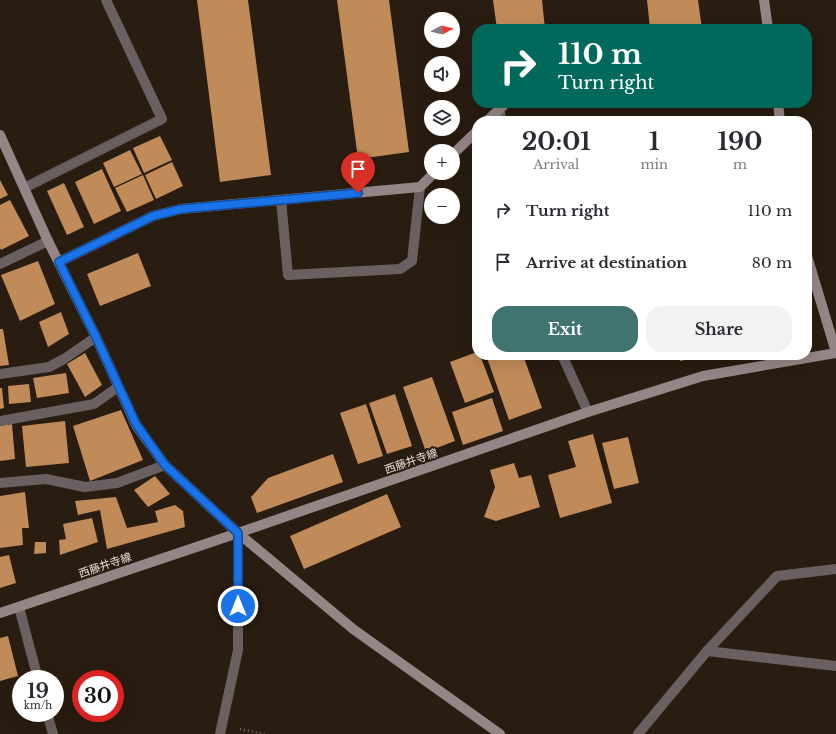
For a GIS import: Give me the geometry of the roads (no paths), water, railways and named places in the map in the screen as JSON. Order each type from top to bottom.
[{"type":"street","points":[[24,188],[162,119],[106,0]]},
{"type":"street","points":[[764,0],[767,24]]},
{"type":"street","points":[[492,116],[501,108]]},
{"type":"street","points":[[0,135],[48,241],[96,337],[136,424],[165,465],[238,533],[353,629],[500,734]]},
{"type":"street","points":[[460,147],[472,136]]},
{"type":"street","points":[[281,200],[288,276],[400,269],[412,260],[420,187],[427,180]]},
{"type":"street","points":[[59,262],[153,216],[181,209],[420,187]]},
{"type":"street","points":[[0,264],[48,241]]},
{"type":"street","points":[[812,273],[836,352]]},
{"type":"street","points":[[0,374],[49,367],[64,359],[96,337]]},
{"type":"street","name":"西藤井寺線","points":[[812,356],[836,352]]},
{"type":"street","points":[[564,360],[588,412]]},
{"type":"street","name":"西藤井寺線","points":[[0,613],[238,533],[588,412],[703,376],[792,360]]},
{"type":"street","points":[[0,421],[94,404],[118,387]]},
{"type":"street","points":[[0,484],[46,479],[85,487],[117,483],[165,465]]},
{"type":"street","points":[[221,729],[238,650],[238,533]]},
{"type":"street","points":[[638,734],[707,652],[777,576],[836,569]]},
{"type":"street","points":[[19,607],[36,670]]},
{"type":"street","points":[[707,652],[836,666]]},
{"type":"street","points":[[50,722],[53,734]]}]
